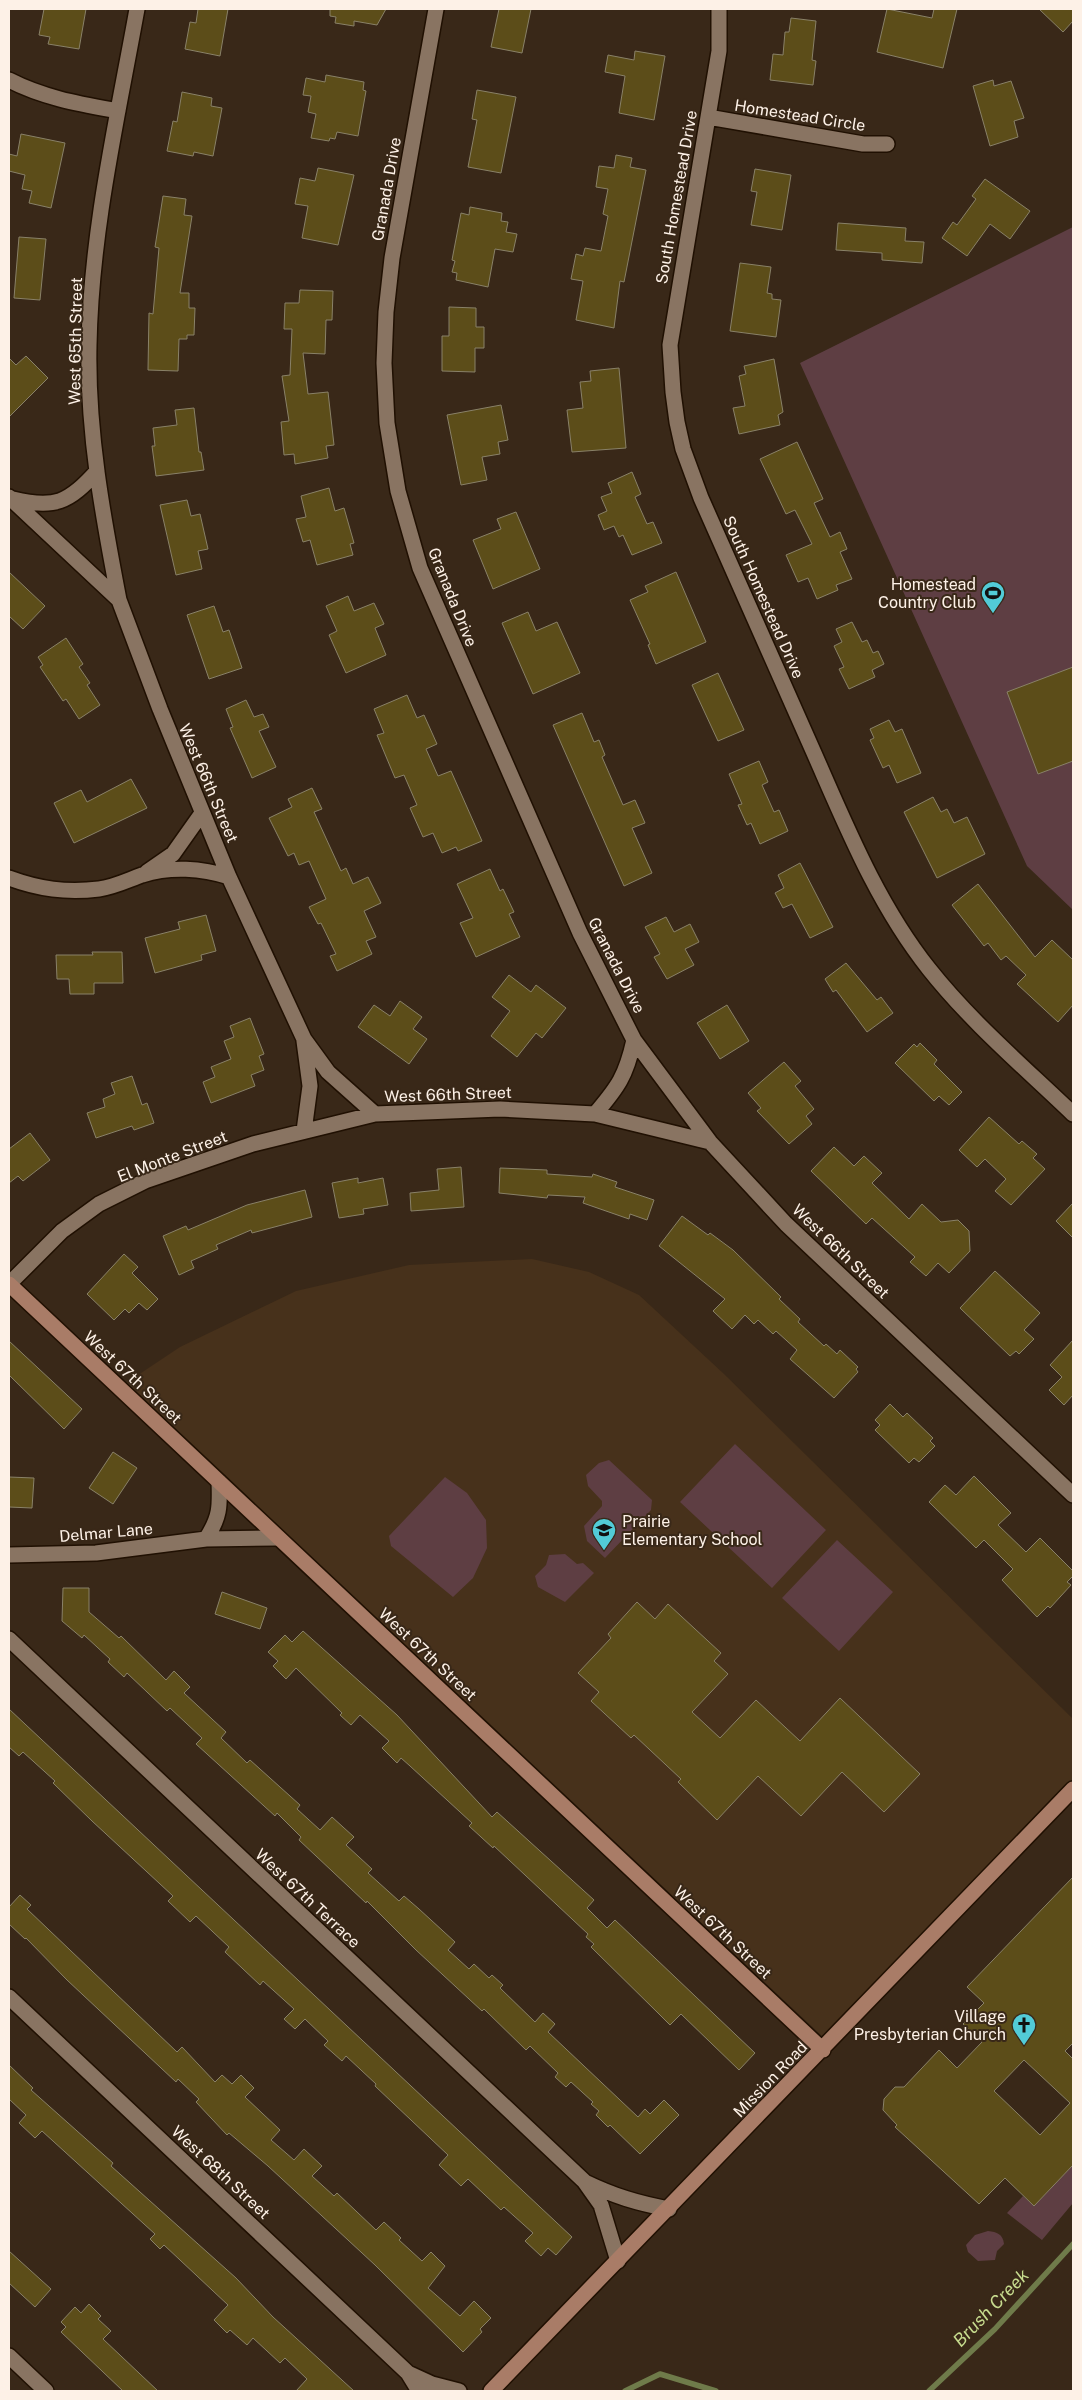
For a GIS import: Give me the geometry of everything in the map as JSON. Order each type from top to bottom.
[{"type":"street","name":"West 65th Street","points":[[119,600],[96,471],[90,405],[89,346],[94,268],[136,9]]},
{"type":"street","name":"Granada Drive","points":[[436,9],[392,258],[386,312],[384,363],[387,423],[398,491],[420,568],[580,933],[634,1040],[710,1142]]},
{"type":"street","name":"South Homestead Drive","points":[[719,9],[719,51],[670,346],[672,392],[683,449],[700,498],[835,800],[874,883],[892,916],[928,969],[957,1002],[1073,1114]]},
{"type":"street","points":[[9,80],[32,92],[68,102],[118,111]]},
{"type":"street","name":"Homestead Circle","points":[[708,117],[854,142],[887,144]]},
{"type":"street","name":"West 66th Street","points":[[10,498],[36,505],[63,501],[81,489],[96,471]]},
{"type":"street","name":"West 66th Street","points":[[10,498],[119,600],[160,709],[229,877],[304,1039],[328,1072],[375,1114],[500,1109],[595,1114],[710,1142],[786,1224],[1073,1495]]},
{"type":"street","points":[[144,875],[173,854],[202,813]]},
{"type":"street","points":[[9,878],[36,888],[66,892],[100,889],[144,875],[177,869],[211,871],[229,877]]},
{"type":"street","points":[[304,1039],[310,1086],[304,1131]]},
{"type":"street","points":[[595,1114],[620,1084],[629,1064],[634,1040]]},
{"type":"street","name":"El Monte Street","points":[[9,1284],[62,1231],[99,1204],[145,1181],[253,1144],[375,1114]]},
{"type":"street","name":"West 67th Street","points":[[9,1284],[823,2050]]},
{"type":"street","points":[[206,1539],[216,1524],[220,1508],[218,1482]]},
{"type":"street","name":"Delmar Lane","points":[[9,1555],[96,1553],[206,1539],[278,1538]]},
{"type":"street","name":"West 67th Terrace","points":[[9,1639],[584,2181],[601,2205],[618,2261]]},
{"type":"street","name":"Mission Road","points":[[491,2391],[823,2050],[1073,1789]]},
{"type":"street","name":"West 68th Street","points":[[9,1997],[408,2372],[432,2384],[459,2391]]},
{"type":"street","name":"West 67th Terrace","points":[[584,2181],[626,2200],[668,2209]]},
{"type":"street","points":[[9,2356],[46,2391]]},
{"type":"street","name":"West 68th Street","points":[[408,2372],[419,2391]]},
{"type":"shaded area","name":"Homestead Country Club","points":[[1073,227],[1073,910],[1027,866],[800,363]]},
{"type":"shaded area","name":"Prairie Elementary School","points":[[532,1259],[589,1272],[639,1295],[724,1374],[1073,1719],[1073,1779],[822,2036],[126,1383],[180,1347],[296,1291],[409,1265]]},
{"type":"shaded area","points":[[735,1444],[826,1530],[772,1588],[680,1502]]},
{"type":"shaded area","points":[[609,1460],[652,1500],[651,1510],[605,1558],[587,1541],[584,1526],[602,1506],[602,1501],[588,1486],[586,1475],[599,1463]]},
{"type":"shaded area","points":[[445,1477],[467,1493],[486,1520],[487,1548],[473,1578],[453,1597],[391,1546],[389,1536]]},
{"type":"shaded area","points":[[837,1540],[893,1592],[839,1651],[782,1598]]},
{"type":"shaded area","points":[[565,1554],[577,1564],[583,1563],[594,1573],[565,1602],[538,1587],[535,1576],[546,1565],[549,1555]]},
{"type":"shaded area","points":[[1073,2165],[1073,2203],[1042,2240],[1007,2213],[1023,2196],[1034,2206]]},
{"type":"shaded area","points":[[988,2231],[999,2234],[1004,2244],[997,2251],[995,2260],[978,2261],[968,2252],[966,2245],[975,2235]]},
{"type":"building","points":[[44,9],[86,9],[79,49],[48,44],[50,37],[39,35]]},
{"type":"building","points":[[198,9],[228,9],[220,56],[185,49],[190,22],[196,23]]},
{"type":"building","points":[[330,9],[386,9],[377,25],[354,21],[354,26],[335,23],[336,17],[330,16]]},
{"type":"building","points":[[499,9],[531,9],[522,53],[491,47]]},
{"type":"building","points":[[887,9],[932,18],[934,9],[957,9],[943,68],[877,52]]},
{"type":"building","points":[[1039,9],[1073,9],[1073,21],[1063,32]]},
{"type":"building","points":[[791,18],[816,21],[812,60],[816,61],[813,85],[770,80],[773,54],[783,55],[785,32],[789,32]]},
{"type":"building","points":[[635,51],[665,56],[654,120],[619,113],[625,76],[605,72],[608,55],[634,60]]},
{"type":"building","points":[[326,75],[364,82],[363,90],[366,91],[358,136],[337,132],[335,139],[330,138],[329,141],[311,138],[316,114],[308,112],[311,96],[303,95],[306,78],[325,82]]},
{"type":"building","points":[[993,80],[994,86],[1011,81],[1024,118],[1014,121],[1018,137],[990,146],[973,86]]},
{"type":"building","points":[[477,90],[516,97],[501,173],[468,167],[477,120],[472,119]]},
{"type":"building","points":[[182,92],[212,98],[211,106],[222,108],[213,156],[194,152],[193,156],[167,151],[173,121],[177,122]]},
{"type":"building","points":[[21,134],[65,143],[51,208],[29,203],[32,191],[22,189],[25,175],[9,171],[9,154],[17,156]]},
{"type":"building","points":[[616,155],[632,158],[630,167],[646,170],[624,282],[620,281],[614,328],[576,320],[583,281],[571,279],[576,254],[583,256],[585,248],[601,251],[608,216],[603,214],[608,189],[596,187],[599,166],[614,168]]},
{"type":"building","points":[[318,168],[354,175],[338,245],[302,238],[308,206],[295,204],[300,178],[315,181]]},
{"type":"building","points":[[755,169],[791,175],[782,230],[751,225],[757,192],[751,191]]},
{"type":"building","points":[[985,179],[1030,211],[1010,239],[990,224],[967,256],[942,238],[953,222],[957,225],[976,199],[972,196]]},
{"type":"building","points":[[163,196],[186,199],[184,215],[192,216],[180,293],[189,293],[189,308],[195,308],[194,335],[187,335],[187,339],[179,339],[178,371],[148,370],[149,313],[153,314],[159,248],[155,247]]},
{"type":"building","points":[[470,207],[502,213],[501,221],[508,222],[506,232],[517,234],[513,252],[495,249],[488,287],[456,280],[457,273],[452,272],[455,261],[452,260],[461,213],[469,215]]},
{"type":"building","points":[[838,223],[906,228],[905,241],[924,242],[922,263],[882,260],[882,253],[836,250]]},
{"type":"building","points":[[19,237],[46,239],[40,300],[14,298]]},
{"type":"building","points":[[740,263],[771,267],[767,293],[772,294],[772,299],[781,300],[776,337],[730,331]]},
{"type":"building","points":[[300,290],[333,291],[332,320],[326,320],[325,354],[303,353],[308,394],[328,392],[334,445],[326,446],[328,458],[295,464],[294,454],[284,455],[281,422],[289,421],[282,376],[290,375],[292,329],[284,329],[285,303],[299,303]]},
{"type":"building","points":[[449,307],[476,308],[476,327],[484,327],[484,348],[475,348],[475,372],[442,371],[442,336],[449,336]]},
{"type":"building","points":[[26,356],[48,378],[9,417],[9,358],[16,365]]},
{"type":"building","points":[[774,359],[783,412],[778,415],[780,425],[739,434],[733,408],[745,406],[739,376],[746,374],[744,366]]},
{"type":"building","points":[[619,368],[626,448],[572,452],[567,410],[583,408],[580,382],[591,381],[590,371]]},
{"type":"building","points":[[501,405],[508,440],[498,442],[500,454],[482,457],[487,480],[461,485],[447,415]]},
{"type":"building","points":[[194,408],[199,452],[201,452],[204,470],[156,476],[152,446],[155,446],[153,428],[177,425],[175,410]]},
{"type":"building","points":[[797,442],[823,499],[814,503],[830,537],[840,532],[847,549],[840,552],[852,579],[836,585],[838,590],[817,599],[808,578],[798,582],[786,555],[812,544],[795,510],[786,514],[760,459]]},
{"type":"building","points":[[632,472],[641,494],[635,497],[647,524],[653,522],[662,543],[632,555],[623,535],[619,537],[614,526],[604,530],[598,515],[607,511],[601,497],[612,493],[608,483]]},
{"type":"building","points":[[329,488],[335,511],[344,508],[354,543],[350,544],[353,555],[317,565],[310,540],[303,542],[296,519],[306,517],[301,496]]},
{"type":"building","points":[[187,500],[191,516],[200,514],[208,549],[198,551],[202,569],[176,575],[160,505]]},
{"type":"building","points":[[516,512],[540,569],[493,589],[473,540],[501,529],[497,519]]},
{"type":"building","points":[[9,572],[45,606],[23,629],[9,616]]},
{"type":"building","points":[[676,572],[706,642],[656,664],[648,645],[650,644],[630,600],[648,592],[645,586]]},
{"type":"building","points":[[348,596],[354,611],[374,603],[384,624],[375,628],[386,655],[346,673],[329,635],[337,631],[326,606]]},
{"type":"building","points":[[214,606],[223,632],[229,630],[242,668],[209,679],[187,615]]},
{"type":"building","points":[[528,612],[536,631],[557,622],[580,673],[533,694],[502,623]]},
{"type":"building","points":[[852,622],[862,642],[867,640],[873,653],[878,651],[884,664],[872,670],[875,677],[849,689],[839,669],[844,667],[834,646],[842,642],[836,629]]},
{"type":"building","points":[[66,638],[83,664],[79,667],[90,683],[87,685],[100,705],[79,719],[66,699],[63,701],[40,667],[43,665],[38,657]]},
{"type":"building","points":[[1073,667],[1073,761],[1038,774],[1007,692]]},
{"type":"building","points":[[718,673],[744,730],[718,741],[692,685]]},
{"type":"building","points":[[407,695],[417,718],[424,715],[437,744],[426,749],[438,776],[451,771],[482,841],[458,851],[456,847],[442,853],[433,833],[423,837],[410,808],[417,805],[404,775],[395,778],[377,735],[384,733],[374,709]]},
{"type":"building","points":[[246,700],[254,717],[263,714],[269,727],[259,731],[276,767],[252,778],[230,728],[233,727],[226,709]]},
{"type":"building","points":[[582,713],[594,742],[599,740],[605,755],[602,757],[623,805],[635,800],[645,823],[632,828],[652,873],[624,886],[553,725]]},
{"type":"building","points":[[889,720],[895,732],[902,729],[921,773],[897,783],[889,765],[883,768],[870,740],[874,738],[870,729]]},
{"type":"building","points":[[759,761],[768,782],[762,785],[774,812],[779,810],[788,831],[760,844],[751,823],[747,825],[738,805],[742,804],[729,774]]},
{"type":"building","points":[[131,779],[147,808],[74,843],[54,803],[81,790],[87,802]]},
{"type":"building","points":[[312,788],[322,809],[314,812],[341,871],[346,868],[353,884],[368,877],[381,903],[364,911],[376,937],[366,941],[372,954],[337,971],[330,956],[336,954],[321,923],[318,924],[309,907],[326,899],[309,861],[299,865],[294,853],[288,856],[269,818],[292,807],[288,799]]},
{"type":"building","points":[[933,797],[941,812],[947,809],[954,823],[967,817],[985,854],[937,878],[904,812]]},
{"type":"building","points":[[800,863],[833,927],[810,938],[792,904],[783,908],[775,893],[784,888],[778,875]]},
{"type":"building","points":[[490,869],[500,891],[503,889],[514,912],[509,914],[520,937],[476,957],[460,923],[473,918],[457,884]]},
{"type":"building","points":[[978,884],[1035,957],[1052,940],[1073,960],[1073,1005],[1058,1022],[1017,984],[1026,975],[1006,956],[1001,960],[988,943],[984,946],[952,905]]},
{"type":"building","points":[[206,915],[216,951],[201,955],[202,960],[155,973],[145,938],[180,929],[178,922]]},
{"type":"building","points":[[666,917],[674,932],[690,924],[699,942],[685,949],[694,965],[667,979],[654,957],[660,954],[645,927]]},
{"type":"building","points":[[92,952],[122,952],[123,983],[94,983],[94,994],[70,994],[69,979],[57,979],[56,955],[93,955]]},
{"type":"building","points":[[846,963],[877,1000],[881,997],[893,1013],[867,1032],[836,990],[833,992],[825,979]]},
{"type":"building","points":[[509,975],[531,992],[536,985],[566,1008],[542,1038],[536,1033],[517,1057],[491,1036],[510,1011],[492,997]]},
{"type":"building","points":[[400,1001],[422,1017],[413,1029],[427,1039],[409,1064],[358,1027],[374,1005],[390,1016]]},
{"type":"building","points":[[727,1005],[749,1041],[720,1059],[697,1023]]},
{"type":"building","points":[[250,1018],[264,1054],[259,1056],[264,1070],[251,1075],[255,1086],[211,1103],[203,1082],[215,1077],[211,1067],[231,1059],[224,1041],[234,1037],[230,1026]]},
{"type":"building","points":[[920,1043],[937,1060],[934,1064],[962,1092],[949,1105],[939,1096],[934,1101],[895,1063],[914,1044],[917,1047]]},
{"type":"building","points":[[784,1062],[801,1081],[795,1086],[814,1109],[806,1116],[812,1124],[789,1144],[757,1111],[761,1108],[748,1093]]},
{"type":"building","points":[[132,1076],[142,1105],[147,1103],[154,1123],[134,1130],[132,1126],[96,1138],[87,1113],[105,1107],[103,1099],[115,1094],[111,1083]]},
{"type":"building","points":[[989,1117],[1019,1144],[1022,1141],[1037,1154],[1033,1158],[1045,1169],[1011,1205],[995,1191],[1006,1179],[985,1159],[977,1167],[959,1150]]},
{"type":"building","points":[[30,1133],[50,1160],[23,1181],[18,1176],[9,1183],[9,1149]]},
{"type":"building","points":[[834,1147],[854,1166],[864,1156],[882,1173],[872,1183],[909,1219],[922,1204],[941,1222],[958,1220],[969,1231],[970,1251],[949,1273],[938,1263],[926,1276],[910,1262],[915,1257],[872,1218],[866,1224],[811,1171]]},
{"type":"building","points":[[461,1167],[464,1207],[411,1211],[410,1193],[439,1190],[437,1169]]},
{"type":"building","points":[[500,1168],[547,1170],[547,1174],[592,1177],[593,1174],[617,1182],[615,1187],[654,1200],[647,1220],[630,1214],[629,1219],[583,1203],[585,1197],[548,1195],[547,1198],[499,1193]]},
{"type":"building","points":[[358,1178],[358,1183],[383,1178],[388,1205],[363,1209],[364,1214],[339,1218],[332,1183]]},
{"type":"building","points":[[305,1190],[312,1217],[252,1233],[251,1230],[216,1245],[218,1249],[191,1261],[194,1268],[179,1275],[163,1236],[186,1226],[188,1230],[247,1205]]},
{"type":"building","points":[[1073,1203],[1073,1238],[1056,1221]]},
{"type":"building","points":[[682,1216],[733,1250],[781,1297],[779,1299],[800,1319],[798,1322],[824,1346],[826,1344],[837,1354],[840,1350],[858,1367],[856,1369],[858,1372],[834,1398],[790,1359],[797,1350],[776,1331],[773,1334],[758,1320],[754,1324],[745,1315],[732,1329],[713,1311],[725,1299],[659,1246]]},
{"type":"building","points":[[124,1254],[138,1267],[132,1273],[158,1299],[147,1310],[139,1303],[129,1313],[125,1309],[114,1320],[87,1294]]},
{"type":"building","points":[[995,1271],[1040,1313],[1024,1330],[1034,1339],[1019,1354],[1016,1351],[1010,1356],[960,1308]]},
{"type":"building","points":[[1073,1340],[1073,1395],[1064,1405],[1049,1390],[1062,1377],[1050,1365]]},
{"type":"building","points":[[9,1341],[82,1409],[64,1429],[9,1375]]},
{"type":"building","points":[[890,1404],[903,1417],[907,1413],[933,1438],[930,1441],[935,1446],[919,1462],[914,1458],[909,1463],[875,1430],[880,1425],[875,1420]]},
{"type":"building","points":[[113,1452],[137,1468],[113,1504],[89,1488]]},
{"type":"building","points":[[974,1476],[1011,1513],[998,1525],[1026,1552],[1040,1538],[1073,1571],[1073,1576],[1067,1582],[1071,1585],[1050,1608],[1048,1606],[1037,1617],[1002,1580],[1013,1569],[984,1540],[976,1548],[929,1502],[945,1485],[956,1495]]},
{"type":"building","points":[[9,1477],[34,1478],[32,1508],[9,1507]]},
{"type":"building","points":[[63,1588],[89,1588],[89,1612],[119,1638],[121,1636],[166,1680],[174,1671],[190,1687],[184,1693],[226,1732],[221,1738],[247,1763],[250,1760],[300,1805],[297,1809],[320,1830],[332,1817],[354,1837],[346,1845],[372,1869],[368,1873],[399,1901],[404,1896],[419,1909],[455,1942],[448,1950],[469,1969],[474,1964],[489,1978],[492,1975],[503,1985],[500,1988],[535,2022],[543,2013],[555,2024],[548,2032],[638,2117],[645,2109],[650,2114],[664,2100],[679,2115],[640,2154],[610,2125],[608,2127],[596,2115],[599,2111],[591,2104],[593,2102],[571,2082],[566,2087],[555,2077],[558,2073],[530,2046],[526,2050],[484,2009],[482,2011],[416,1950],[367,1901],[366,1903],[299,1840],[301,1837],[277,1813],[275,1816],[196,1744],[202,1738],[170,1708],[167,1711],[127,1673],[124,1677],[108,1662],[110,1659],[84,1635],[82,1638],[62,1621]]},
{"type":"building","points":[[222,1592],[267,1608],[260,1629],[215,1614]]},
{"type":"building","points":[[637,1602],[655,1619],[668,1604],[721,1653],[714,1661],[728,1674],[692,1712],[720,1738],[756,1700],[800,1741],[840,1698],[920,1774],[884,1812],[842,1772],[801,1816],[758,1776],[717,1820],[678,1782],[681,1779],[634,1735],[631,1738],[591,1701],[599,1692],[578,1673],[611,1638],[608,1634]]},
{"type":"building","points":[[303,1631],[397,1715],[492,1817],[497,1812],[594,1900],[587,1908],[607,1928],[615,1920],[755,2053],[739,2070],[681,2014],[670,2025],[591,1947],[594,1944],[586,1937],[588,1934],[494,1846],[493,1848],[469,1826],[472,1823],[410,1766],[401,1758],[397,1763],[382,1748],[389,1741],[360,1715],[351,1725],[340,1715],[342,1713],[296,1668],[286,1679],[273,1666],[278,1661],[268,1652],[285,1635],[292,1642]]},
{"type":"building","points":[[9,1709],[572,2237],[556,2255],[548,2248],[541,2256],[525,2241],[533,2233],[504,2207],[501,2210],[468,2179],[461,2186],[439,2165],[448,2155],[375,2086],[376,2084],[346,2056],[342,2061],[324,2045],[328,2041],[305,2019],[295,2029],[284,2019],[294,2009],[263,1981],[260,1985],[225,1952],[229,1947],[196,1916],[190,1922],[168,1901],[173,1896],[53,1783],[55,1781],[23,1752],[19,1756],[9,1747]]},
{"type":"building","name":"Village Presbyterian Church","points":[[1073,1877],[1073,2043],[1065,2051],[1073,2059],[1073,2165],[1034,2206],[1005,2178],[979,2204],[895,2127],[897,2125],[883,2110],[884,2099],[895,2087],[904,2087],[939,2050],[957,2068],[982,2042],[963,2024],[984,2003],[967,1987]],"holes":[[[1024,2060],[1070,2103],[1040,2135],[994,2091]]]},
{"type":"building","points":[[20,1895],[31,1905],[27,1909],[177,2052],[182,2047],[215,2082],[222,2075],[232,2084],[241,2075],[254,2088],[245,2097],[280,2130],[271,2140],[294,2160],[304,2149],[322,2166],[312,2176],[334,2196],[337,2193],[376,2230],[384,2222],[401,2238],[399,2240],[422,2261],[431,2252],[445,2266],[428,2288],[460,2316],[474,2301],[491,2318],[480,2329],[482,2332],[463,2352],[375,2265],[268,2166],[229,2133],[227,2135],[196,2102],[199,2099],[178,2079],[176,2082],[67,1980],[26,1938],[9,1924],[9,1907]]},
{"type":"building","points":[[9,2065],[33,2088],[31,2090],[113,2163],[111,2166],[236,2278],[273,2317],[354,2391],[296,2391],[307,2379],[285,2358],[280,2363],[253,2338],[247,2345],[230,2330],[227,2333],[214,2320],[228,2305],[164,2245],[160,2249],[150,2239],[155,2234],[42,2131],[35,2138],[19,2123],[26,2115],[9,2099]]},
{"type":"building","points":[[9,2251],[51,2289],[35,2307],[9,2283]]},
{"type":"building","points":[[89,2304],[101,2316],[98,2319],[111,2331],[103,2339],[158,2391],[123,2391],[61,2332],[66,2327],[61,2322],[75,2307],[81,2313]]},
{"type":"waterway","name":"Brush Creek","points":[[929,2391],[995,2329],[1073,2244]]},
{"type":"waterway","name":"Brush Creek","points":[[625,2391],[660,2374],[716,2391]]},
{"type":"place","name":"Homestead Country Club","points":[[993,614]]},
{"type":"place","name":"Prairie Elementary School","points":[[604,1551]]},
{"type":"place","name":"Village Presbyterian Church","points":[[1024,2046]]}]
